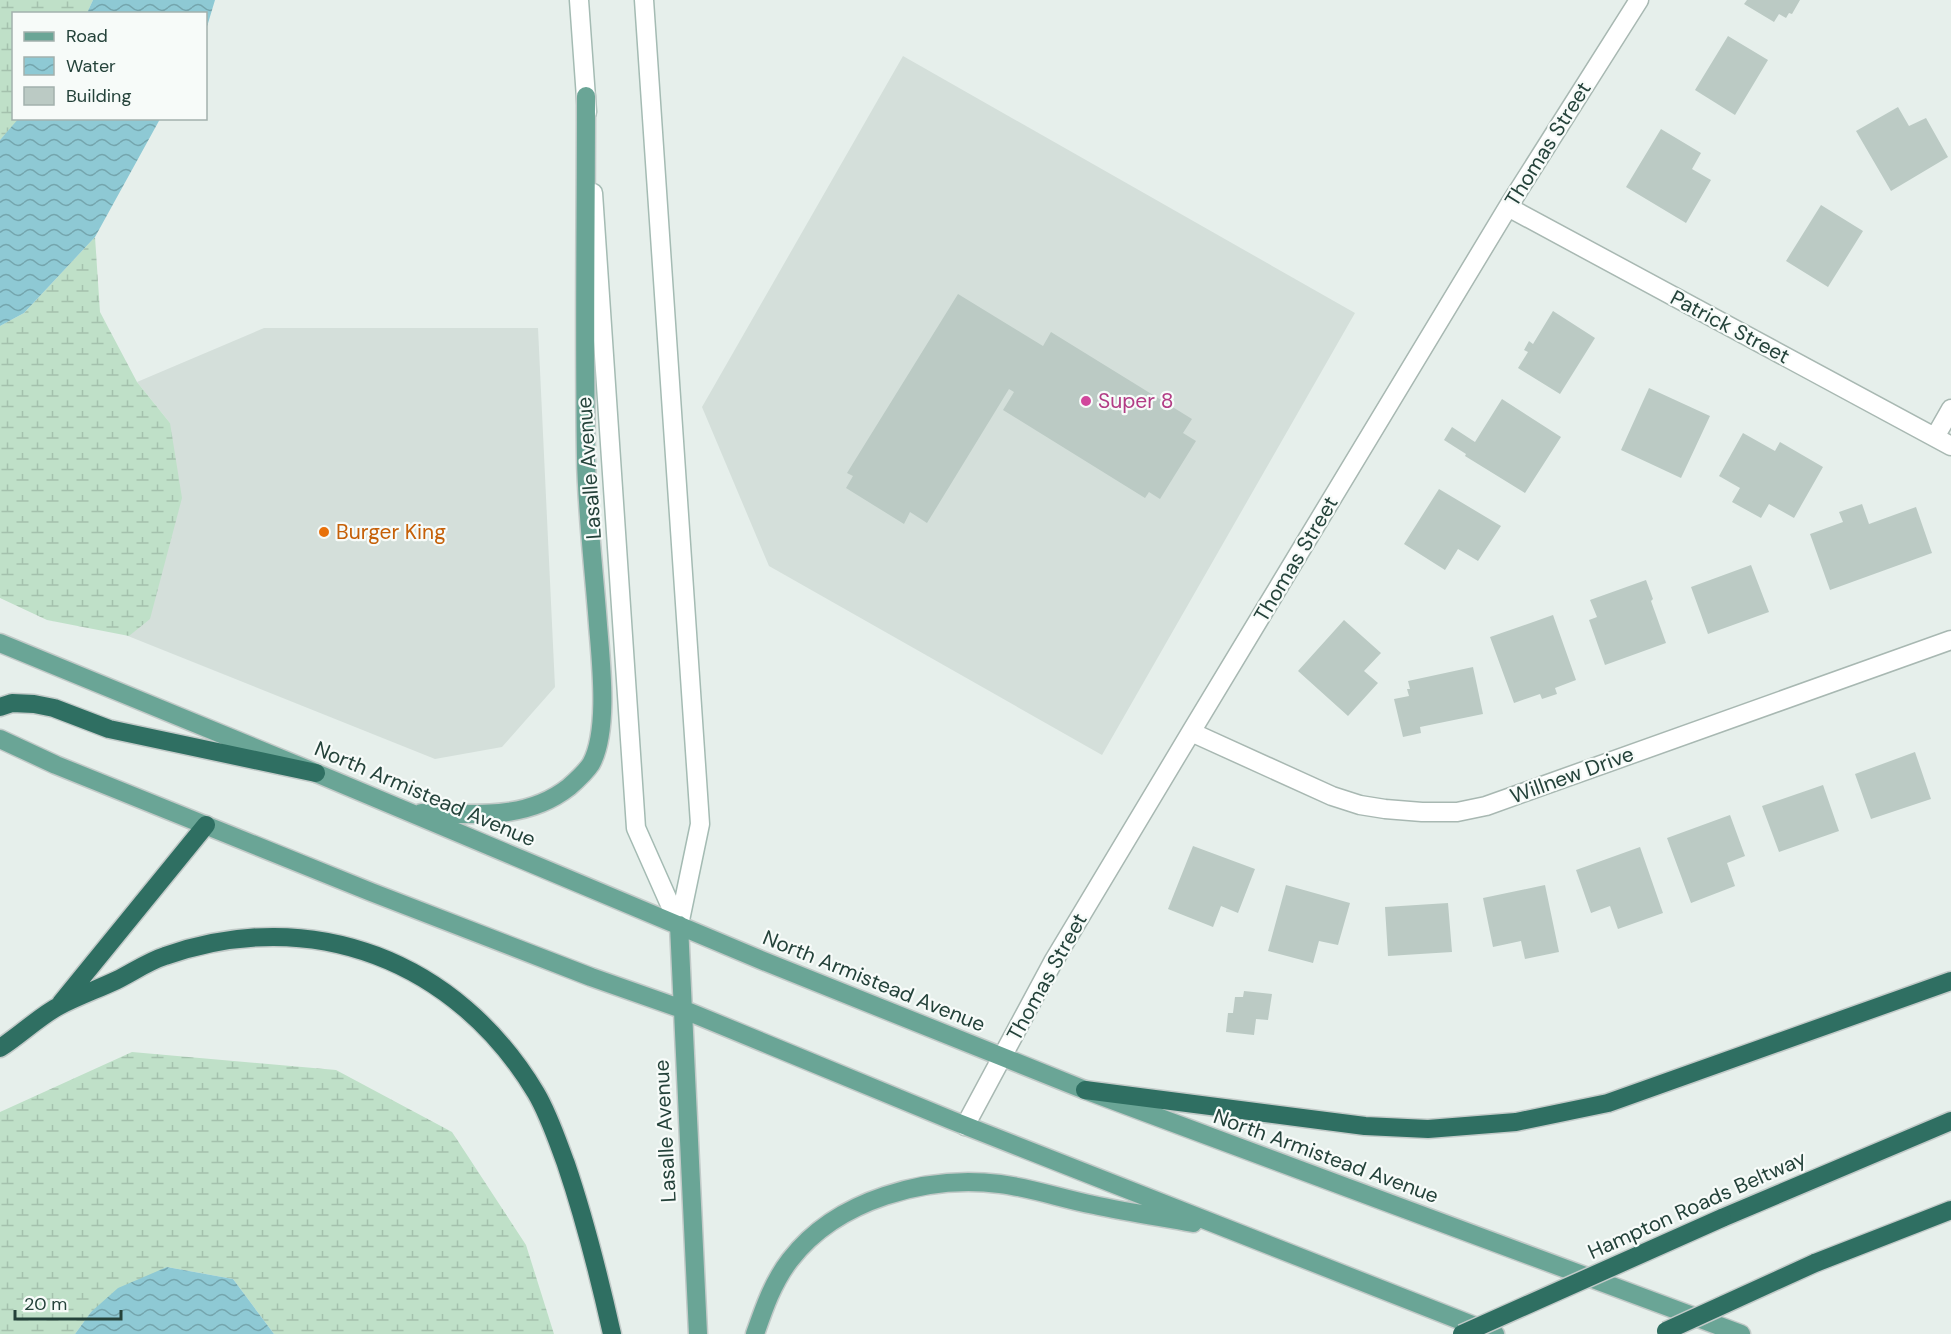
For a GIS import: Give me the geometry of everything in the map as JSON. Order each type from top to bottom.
[{"type":"highway","points":[[0,707],[12,703],[54,708],[109,729],[316,773]]},
{"type":"highway","points":[[58,1007],[206,825]]},
{"type":"highway","points":[[0,1048],[58,1007],[163,956],[204,944],[261,937],[315,939],[365,951],[415,972],[452,997],[481,1021],[536,1093],[554,1131],[589,1234],[612,1334]]},
{"type":"highway","points":[[1085,1090],[1365,1126],[1428,1129],[1516,1122],[1608,1103],[1951,981]]},
{"type":"highway","name":"Hampton Roads Beltway","points":[[1462,1334],[1924,1130],[1951,1121]]},
{"type":"highway","points":[[1662,1333],[1815,1263],[1951,1210]]},
{"type":"main road","points":[[409,812],[510,813],[540,803],[560,794],[579,778],[591,764],[598,743],[601,719],[601,669],[586,460],[586,96]]},
{"type":"main road","name":"North Armistead Avenue","points":[[0,643],[679,925],[1085,1090],[1741,1334]]},
{"type":"main road","points":[[0,739],[56,765],[206,825],[560,965],[681,1009],[965,1126],[1495,1334]]},
{"type":"main road","name":"Lasalle Avenue","points":[[679,925],[681,1009],[698,1334]]},
{"type":"main road","points":[[755,1334],[772,1289],[792,1258],[809,1240],[842,1217],[877,1199],[915,1188],[956,1182],[1000,1184],[1045,1192],[1092,1205],[1236,1232]]},
{"type":"street","name":"Lasalle Avenue","points":[[579,0],[636,828],[679,925]]},
{"type":"street","name":"Lasalle Avenue","points":[[644,0],[700,824],[679,925]]},
{"type":"street","name":"Thomas Street","points":[[965,1126],[1053,962],[1508,207],[1639,0]]},
{"type":"street","name":"Patrick Street","points":[[1508,207],[1951,446]]},
{"type":"street","points":[[1935,437],[1951,409]]},
{"type":"street","name":"Willnew Drive","points":[[1191,732],[1332,796],[1385,809],[1457,812],[1486,806],[1951,640]]},
{"type":"shaded area","points":[[903,56],[1355,313],[1102,755],[769,566],[702,407]]},
{"type":"shaded area","points":[[264,328],[538,328],[555,687],[502,747],[435,759],[128,636],[149,619],[170,423],[137,382]]},
{"type":"green space","points":[[0,0],[93,0],[87,12],[12,12],[12,120],[18,120],[0,140]]},
{"type":"green space","points":[[95,237],[100,312],[137,382],[170,423],[182,498],[150,619],[129,636],[47,620],[0,598],[0,326],[24,313]]},
{"type":"green space","points":[[132,1052],[336,1070],[452,1132],[526,1245],[554,1334],[274,1334],[233,1279],[167,1267],[91,1312],[75,1334],[0,1334],[0,1112]]},
{"type":"water","points":[[93,0],[215,0],[207,27],[207,12],[87,12]]},
{"type":"water","points":[[17,120],[159,120],[95,237],[24,313],[0,326],[0,140]]},
{"type":"water","points":[[167,1267],[233,1279],[274,1334],[75,1334],[91,1312],[118,1288]]},
{"type":"building","points":[[1747,0],[1800,0],[1792,14],[1789,13],[1786,18],[1779,14],[1774,22],[1744,4]]},
{"type":"building","points":[[1728,36],[1768,60],[1735,115],[1695,90]]},
{"type":"building","points":[[1898,107],[1909,126],[1926,118],[1948,157],[1891,191],[1856,131]]},
{"type":"building","points":[[1661,129],[1701,153],[1692,169],[1711,180],[1686,223],[1626,187]]},
{"type":"building","points":[[1821,205],[1863,231],[1828,287],[1786,261]]},
{"type":"building","name":"Super 8","points":[[958,294],[1043,346],[1051,332],[1192,419],[1183,433],[1196,441],[1160,499],[1149,492],[1145,498],[1003,410],[1014,392],[1009,389],[927,523],[910,512],[904,524],[846,488],[853,476],[847,473]]},
{"type":"building","points":[[1553,311],[1595,338],[1560,394],[1518,368],[1528,352],[1524,350],[1529,341],[1533,344]]},
{"type":"building","points":[[1649,388],[1710,416],[1681,478],[1621,450]]},
{"type":"building","points":[[1502,399],[1561,437],[1525,493],[1465,456],[1466,454],[1444,440],[1452,427],[1475,442]]},
{"type":"building","points":[[1743,433],[1775,451],[1780,442],[1823,467],[1794,518],[1769,504],[1761,518],[1732,502],[1740,488],[1719,476]]},
{"type":"building","points":[[1439,489],[1501,526],[1478,561],[1458,549],[1445,570],[1404,544]]},
{"type":"building","points":[[1862,504],[1869,524],[1916,507],[1932,553],[1830,590],[1810,534],[1843,522],[1839,512]]},
{"type":"building","points":[[1751,565],[1769,612],[1708,634],[1691,587]]},
{"type":"building","points":[[1646,580],[1666,643],[1605,665],[1589,620],[1597,617],[1590,600]]},
{"type":"building","points":[[1553,615],[1576,680],[1555,688],[1557,694],[1542,699],[1540,694],[1514,703],[1490,637]]},
{"type":"building","points":[[1344,620],[1381,653],[1364,671],[1378,683],[1348,716],[1298,671]]},
{"type":"building","points":[[1473,667],[1483,714],[1420,727],[1421,733],[1403,737],[1394,699],[1409,696],[1408,681]]},
{"type":"building","points":[[1915,752],[1931,799],[1871,819],[1855,774]]},
{"type":"building","points":[[1823,785],[1839,831],[1779,852],[1762,806]]},
{"type":"building","points":[[1730,815],[1745,856],[1727,863],[1735,886],[1691,903],[1667,838]]},
{"type":"building","points":[[1193,846],[1255,869],[1238,913],[1221,906],[1213,927],[1168,909]]},
{"type":"building","points":[[1640,847],[1663,913],[1618,929],[1610,906],[1591,913],[1576,870]]},
{"type":"building","points":[[1286,885],[1350,903],[1338,945],[1319,941],[1313,963],[1268,951]]},
{"type":"building","points":[[1545,885],[1559,952],[1525,959],[1521,941],[1493,947],[1483,898]]},
{"type":"building","points":[[1448,903],[1452,952],[1388,956],[1385,907]]},
{"type":"building","points":[[1244,991],[1272,994],[1268,1020],[1256,1019],[1254,1035],[1226,1032],[1228,1013],[1233,1013],[1235,997],[1243,997]]},
{"type":"place","name":"Super 8","points":[[1086,401]]},
{"type":"place","name":"Burger King","points":[[324,532]]}]
